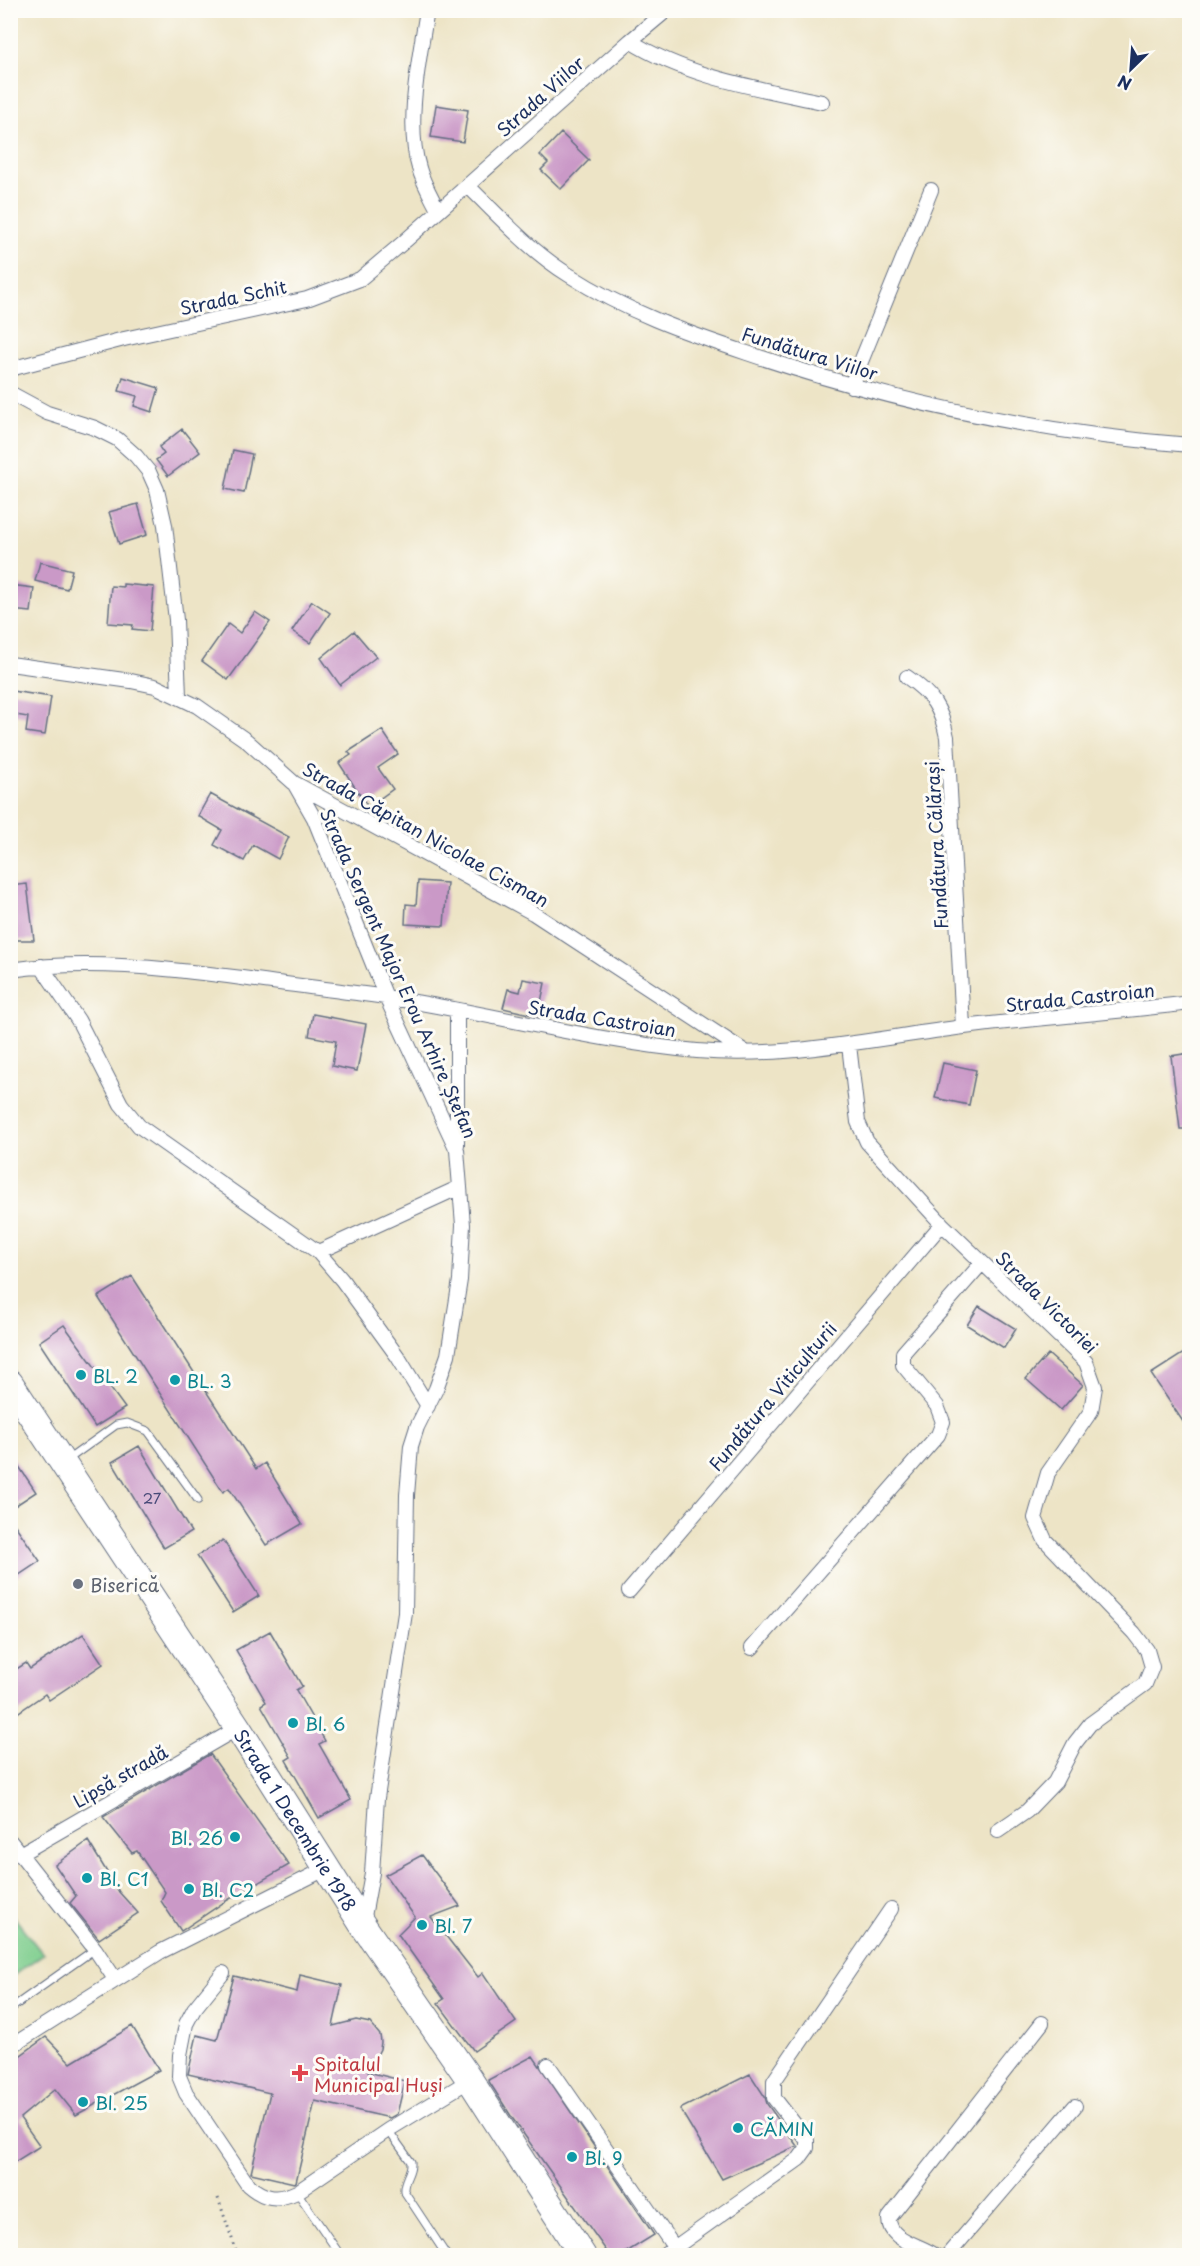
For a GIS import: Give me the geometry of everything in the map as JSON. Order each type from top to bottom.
[{"type":"highway","name":"Strada 1 Decembrie 1918","points":[[10,1383],[65,1462],[362,1924],[470,2080],[583,2256]]},
{"type":"street","points":[[427,10],[414,104],[415,144],[418,166],[438,210]]},
{"type":"street","name":"Strada Viilor","points":[[438,210],[667,10]]},
{"type":"street","points":[[630,41],[644,50],[685,68],[822,102]]},
{"type":"street","name":"Fundătura Viilor","points":[[467,185],[536,252],[567,274],[621,306],[693,335],[789,368],[910,400],[1051,428],[1142,442],[1190,446]]},
{"type":"street","points":[[851,386],[931,190]]},
{"type":"street","name":"Strada Schit","points":[[10,369],[124,339],[252,312],[332,291],[360,279],[438,210]]},
{"type":"street","points":[[10,393],[47,413],[94,428],[117,439],[136,456],[149,472],[157,490],[165,525],[176,620],[179,696]]},
{"type":"street","name":"Strada Căpitan Nicolae Cisman","points":[[10,664],[131,681],[155,686],[179,696],[221,721],[294,783],[533,913],[745,1052]]},
{"type":"street","name":"Fundătura Călărași","points":[[907,677],[923,688],[935,703],[943,718],[947,737],[963,1027]]},
{"type":"street","name":"Strada Sergent Major Erou Arhire Ștefan","points":[[294,783],[314,819],[386,997],[457,1150],[463,1225],[454,1330],[448,1355],[411,1446],[408,1471],[405,1613],[377,1798],[372,1873],[362,1924]]},
{"type":"street","name":"Strada Castroian","points":[[10,970],[81,964],[190,972],[386,997],[620,1041],[699,1051],[745,1052],[849,1045],[963,1027],[1190,1003]]},
{"type":"street","points":[[41,966],[78,1020],[121,1104],[139,1126],[318,1252],[342,1280],[398,1358],[428,1406]]},
{"type":"street","points":[[457,1150],[458,1011]]},
{"type":"street","name":"Strada Victoriei","points":[[849,1045],[858,1122],[867,1142],[942,1224],[1086,1362],[1095,1387],[1091,1411],[1048,1473],[1035,1518],[1045,1540],[1134,1633],[1147,1650],[1152,1667],[1145,1684],[1090,1724],[1075,1743],[1055,1782],[1041,1797],[1027,1811],[998,1831]]},
{"type":"street","points":[[318,1252],[460,1187]]},
{"type":"street","name":"Fundătura Viticulturii","points":[[629,1591],[942,1224]]},
{"type":"street","points":[[752,1648],[938,1436],[943,1422],[937,1406],[903,1365],[903,1353],[982,1263]]},
{"type":"street","name":"Lipsă stradă","points":[[20,1854],[238,1728]]},
{"type":"street","points":[[10,1841],[115,1979]]},
{"type":"street","points":[[10,2047],[160,1952],[327,1868]]},
{"type":"street","points":[[548,2065],[668,2252],[799,2159],[807,2148],[807,2140],[774,2098],[774,2081],[891,1909]]},
{"type":"street","points":[[223,1973],[194,2009],[186,2024],[180,2055],[179,2076],[186,2093],[248,2185],[259,2194],[272,2199],[285,2198],[297,2192],[388,2130],[470,2080]]},
{"type":"street","points":[[936,2256],[892,2233],[888,2225],[889,2218],[1042,2023]]},
{"type":"street","points":[[947,2256],[1075,2106]]},
{"type":"lane","points":[[65,1462],[116,1425],[127,1423],[148,1431],[198,1500]]},
{"type":"lane","points":[[10,2009],[95,1950]]},
{"type":"lane","points":[[388,2130],[411,2162],[412,2168],[403,2185],[404,2191],[447,2256]]},
{"type":"lane","points":[[297,2192],[341,2256]]},
{"type":"path","points":[[218,2198],[238,2256]]},
{"type":"green space","points":[[10,1912],[43,1954],[11,1977],[10,1977]]},
{"type":"building","points":[[436,105],[468,110],[463,142],[431,137]]},
{"type":"building","points":[[561,133],[589,160],[561,189],[541,170],[548,163],[540,155]]},
{"type":"building","points":[[123,377],[159,388],[152,412],[134,406],[137,396],[119,391]]},
{"type":"building","points":[[182,429],[200,452],[168,476],[156,460],[164,454],[159,447]]},
{"type":"building","points":[[233,450],[252,454],[244,493],[225,489]]},
{"type":"building","points":[[138,504],[147,535],[119,544],[109,512]]},
{"type":"building","points":[[40,562],[72,570],[67,589],[35,581]]},
{"type":"building","points":[[123,584],[154,587],[150,631],[132,629],[133,625],[108,623],[111,586],[123,587]]},
{"type":"building","points":[[10,585],[34,588],[31,612],[10,610]]},
{"type":"building","points":[[312,601],[330,613],[310,643],[292,631]]},
{"type":"building","points":[[255,612],[270,622],[228,680],[202,661],[228,624],[240,633]]},
{"type":"building","points":[[354,631],[376,657],[340,685],[321,658]]},
{"type":"building","points":[[12,691],[51,697],[45,735],[26,732],[28,717],[10,714]]},
{"type":"building","points":[[382,730],[398,754],[378,768],[393,789],[368,807],[339,763],[351,755],[348,752]]},
{"type":"building","points":[[210,794],[289,837],[278,859],[253,845],[244,861],[214,845],[222,830],[198,816]]},
{"type":"building","points":[[418,881],[447,883],[444,926],[405,924],[406,904],[416,905]]},
{"type":"building","points":[[27,884],[34,940],[10,940],[10,886]]},
{"type":"building","points":[[523,979],[545,983],[538,1016],[503,1008],[508,989],[520,992]]},
{"type":"building","points":[[313,1014],[366,1024],[357,1071],[332,1066],[336,1041],[309,1036]]},
{"type":"building","points":[[1190,1053],[1190,1129],[1180,1129],[1171,1056]]},
{"type":"building","points":[[943,1063],[976,1070],[969,1105],[935,1098]]},
{"type":"building","name":"BL. 3","points":[[132,1276],[256,1469],[265,1463],[302,1524],[266,1545],[229,1488],[223,1492],[98,1297]]},
{"type":"building","points":[[979,1306],[1016,1329],[1004,1348],[967,1325]]},
{"type":"building","name":"BL. 2","points":[[64,1325],[125,1408],[95,1427],[39,1342]]},
{"type":"building","points":[[1190,1349],[1190,1432],[1151,1374]]},
{"type":"building","points":[[1048,1354],[1083,1385],[1061,1410],[1026,1379]]},
{"type":"building","points":[[139,1446],[191,1532],[164,1548],[112,1462]]},
{"type":"building","points":[[10,1453],[36,1492],[10,1509]]},
{"type":"building","points":[[10,1518],[40,1561],[10,1581]]},
{"type":"building","points":[[223,1540],[259,1596],[233,1612],[197,1556]]},
{"type":"building","name":"Bl. 6","points":[[270,1631],[302,1686],[296,1690],[325,1741],[319,1744],[351,1800],[319,1818],[286,1760],[291,1757],[261,1705],[266,1702],[236,1650]]},
{"type":"building","points":[[83,1634],[103,1664],[49,1700],[45,1694],[10,1718],[10,1673],[26,1663],[30,1669]]},
{"type":"building","name":"Bl. 26","points":[[210,1754],[289,1865],[226,1901],[181,1931],[161,1901],[165,1892],[137,1851],[132,1853],[103,1817]]},
{"type":"building","name":"Bl. C1","points":[[88,1841],[119,1892],[138,1913],[99,1939],[70,1903],[76,1896],[55,1865]]},
{"type":"building","points":[[422,1855],[460,1906],[431,1917],[478,1977],[483,1973],[516,2022],[474,2051],[438,2003],[444,1999],[398,1934],[415,1917],[385,1875]]},
{"type":"building","points":[[300,1975],[342,1985],[333,2026],[356,2020],[370,2023],[380,2035],[381,2042],[380,2049],[368,2072],[405,2081],[397,2114],[390,2118],[315,2101],[294,2183],[251,2173],[270,2093],[188,2074],[197,2035],[217,2040],[234,1976],[297,1992]]},
{"type":"building","name":"Bl. 25","points":[[132,2026],[159,2070],[76,2115],[55,2089],[20,2118],[40,2146],[10,2165],[10,2063],[46,2037],[71,2063]]},
{"type":"building","name":"Bl. 9","points":[[533,2056],[654,2235],[620,2256],[610,2256],[488,2080]]},
{"type":"building","name":"CĂMIN","points":[[750,2074],[767,2104],[797,2146],[722,2179],[680,2109]]},
{"type":"place","name":"BL. 2","points":[[81,1375]]},
{"type":"place","name":"BL. 3","points":[[175,1380]]},
{"type":"place","name":"Biserică","points":[[78,1584]]},
{"type":"place","name":"Bl. 6","points":[[293,1723]]},
{"type":"place","name":"Bl. 26","points":[[235,1837]]},
{"type":"place","name":"Bl. C1","points":[[87,1878]]},
{"type":"place","name":"Bl. C2","points":[[189,1889]]},
{"type":"place","name":"Bl. 7","points":[[422,1925]]},
{"type":"place","name":"Spitalul Municipal Huși","points":[[300,2073]]},
{"type":"place","name":"Bl. 25","points":[[83,2102]]},
{"type":"place","name":"CĂMIN","points":[[738,2128]]},
{"type":"place","name":"Bl. 9","points":[[572,2157]]}]
